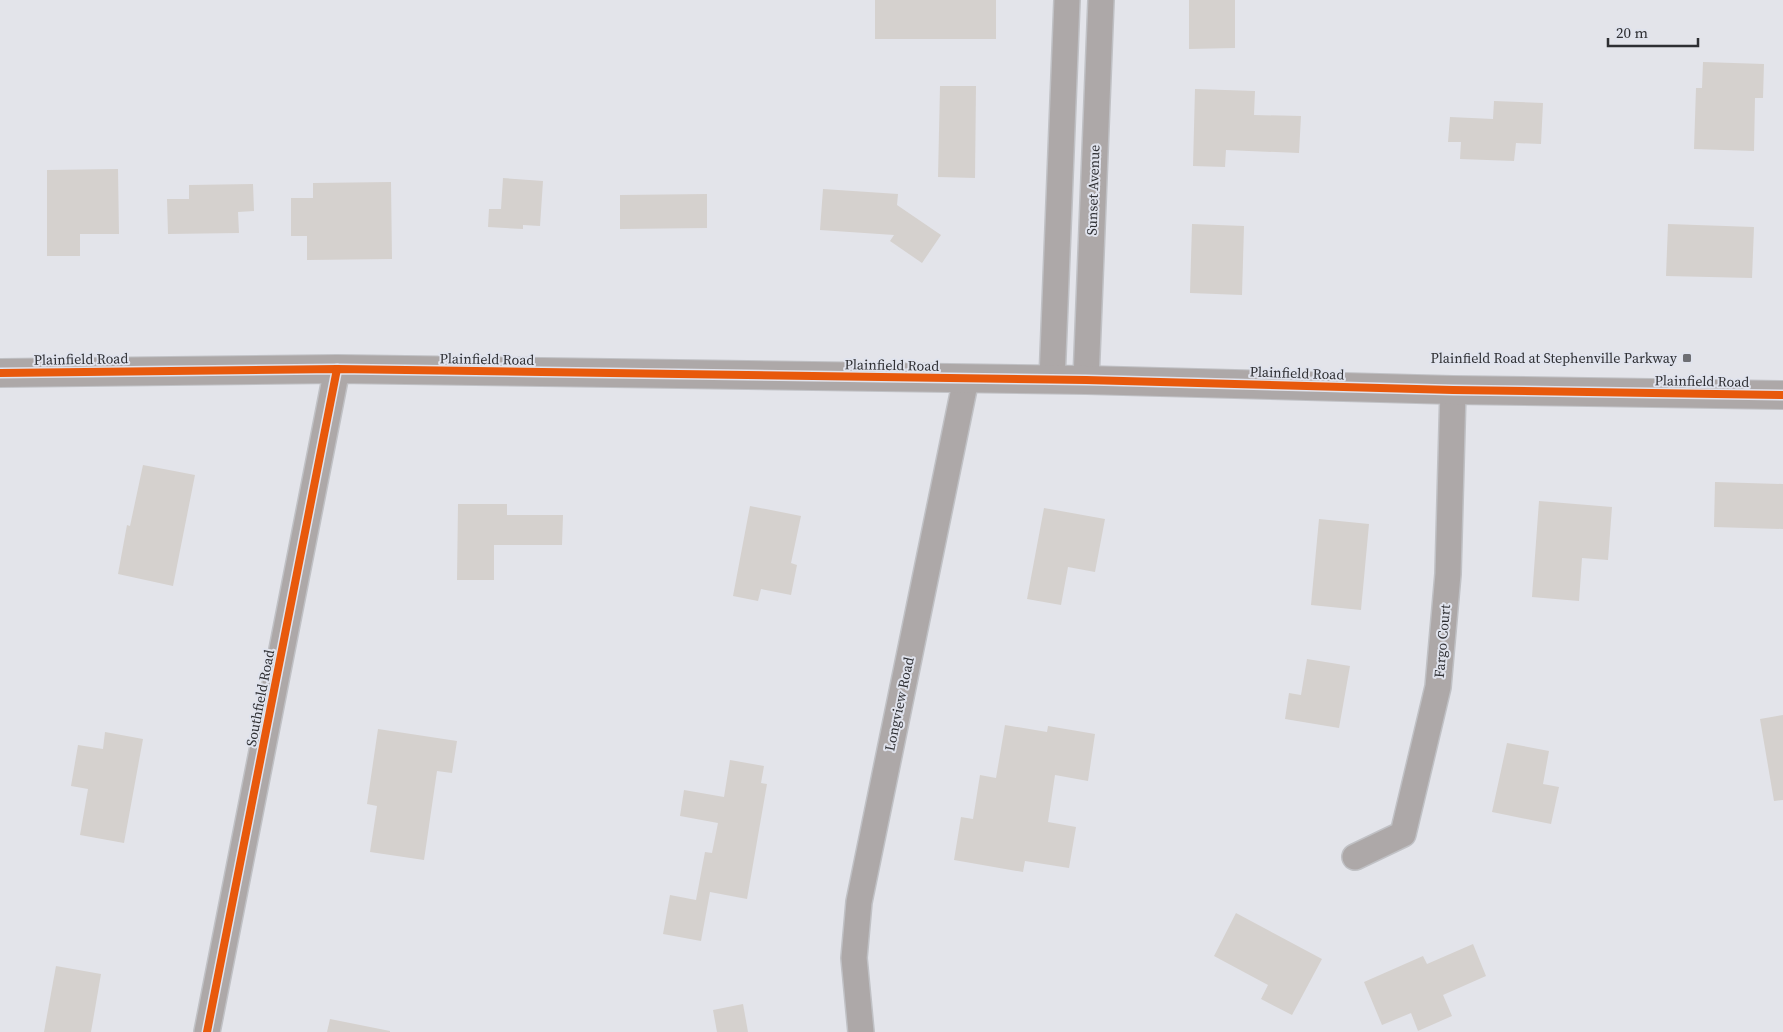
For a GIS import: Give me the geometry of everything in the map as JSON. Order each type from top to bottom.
[{"type":"street","points":[[1052,380],[1067,0]]},
{"type":"street","name":"Sunset Avenue","points":[[1086,380],[1101,0]]},
{"type":"street","name":"Plainfield Road","points":[[0,373],[337,369],[1086,380],[1453,390],[1783,395]]},
{"type":"street","name":"Southfield Road","points":[[208,1032],[337,369]]},
{"type":"street","name":"Longview Road","points":[[860,1032],[854,958],[859,902],[966,379]]},
{"type":"street","name":"Fargo Court","points":[[1355,857],[1403,834],[1438,687],[1448,574],[1453,390]]},
{"type":"building","points":[[875,0],[996,0],[996,39],[875,39]]},
{"type":"building","points":[[1189,0],[1235,0],[1235,48],[1189,49]]},
{"type":"building","points":[[1703,62],[1764,64],[1763,98],[1755,98],[1754,151],[1694,149],[1696,88],[1702,88]]},
{"type":"building","points":[[940,86],[976,86],[975,178],[938,177]]},
{"type":"building","points":[[1195,89],[1255,91],[1254,115],[1301,116],[1299,153],[1226,150],[1225,167],[1193,166]]},
{"type":"building","points":[[1494,101],[1543,103],[1541,144],[1516,143],[1514,161],[1460,159],[1461,142],[1448,142],[1450,117],[1493,119]]},
{"type":"building","points":[[118,169],[119,234],[80,234],[80,256],[47,256],[47,170]]},
{"type":"building","points":[[503,178],[543,181],[540,226],[523,225],[523,229],[488,227],[489,209],[501,209]]},
{"type":"building","points":[[391,182],[392,259],[307,260],[307,236],[291,236],[291,198],[313,198],[313,183]]},
{"type":"building","points":[[253,184],[254,211],[238,212],[239,233],[168,234],[167,199],[189,199],[189,185]]},
{"type":"building","points":[[823,189],[898,194],[897,205],[941,235],[922,263],[890,241],[894,235],[820,230]]},
{"type":"building","points":[[707,194],[707,228],[620,229],[620,195]]},
{"type":"building","points":[[1192,224],[1244,226],[1242,295],[1190,293]]},
{"type":"building","points":[[1668,224],[1754,227],[1752,278],[1666,276]]},
{"type":"building","points":[[143,465],[195,475],[173,586],[118,574],[127,525],[130,526]]},
{"type":"building","points":[[1715,482],[1783,484],[1783,529],[1714,527]]},
{"type":"building","points":[[1539,501],[1612,507],[1608,560],[1582,558],[1579,601],[1532,597]]},
{"type":"building","points":[[458,504],[507,504],[507,515],[563,515],[562,545],[494,545],[494,580],[457,580]]},
{"type":"building","points":[[750,506],[801,516],[791,563],[797,565],[791,595],[761,589],[758,601],[733,596]]},
{"type":"building","points":[[1044,508],[1105,519],[1095,572],[1068,567],[1061,605],[1027,599]]},
{"type":"building","points":[[1319,519],[1369,524],[1361,610],[1311,605]]},
{"type":"building","points":[[1307,659],[1350,666],[1339,728],[1285,719],[1289,693],[1301,695]]},
{"type":"building","points":[[1783,715],[1783,800],[1774,801],[1760,719]]},
{"type":"building","points":[[1005,725],[1047,732],[1048,726],[1095,734],[1088,781],[1055,775],[1048,822],[1076,827],[1069,868],[1025,861],[1023,872],[954,860],[961,817],[973,819],[980,775],[996,778]]},
{"type":"building","points":[[378,729],[457,741],[452,773],[437,771],[424,860],[370,852],[377,806],[367,804]]},
{"type":"building","points":[[105,732],[143,739],[124,843],[80,835],[88,789],[71,786],[78,745],[103,749]]},
{"type":"building","points":[[1507,743],[1549,751],[1543,784],[1559,787],[1551,824],[1492,812]]},
{"type":"building","points":[[730,760],[764,766],[761,783],[767,784],[747,899],[710,892],[701,941],[663,934],[670,895],[696,900],[705,852],[712,853],[718,823],[680,816],[684,790],[724,797]]},
{"type":"building","points":[[1236,913],[1322,959],[1292,1015],[1261,999],[1268,985],[1214,956]]},
{"type":"building","points":[[1473,944],[1486,976],[1443,995],[1452,1016],[1418,1031],[1411,1013],[1382,1025],[1364,982],[1423,956],[1427,964]]},
{"type":"building","points":[[56,966],[101,974],[91,1032],[44,1032]]},
{"type":"building","points":[[743,1004],[748,1032],[717,1032],[713,1010]]},
{"type":"building","points":[[330,1019],[390,1031],[390,1032],[327,1032]]},
{"type":"cycle path","points":[[0,373],[337,369],[1086,380],[1453,390],[1783,395]]},
{"type":"cycle path","points":[[207,1032],[337,369]]},
{"type":"place","name":"Plainfield Road at Stephenville Parkway","points":[[1687,358]]}]
